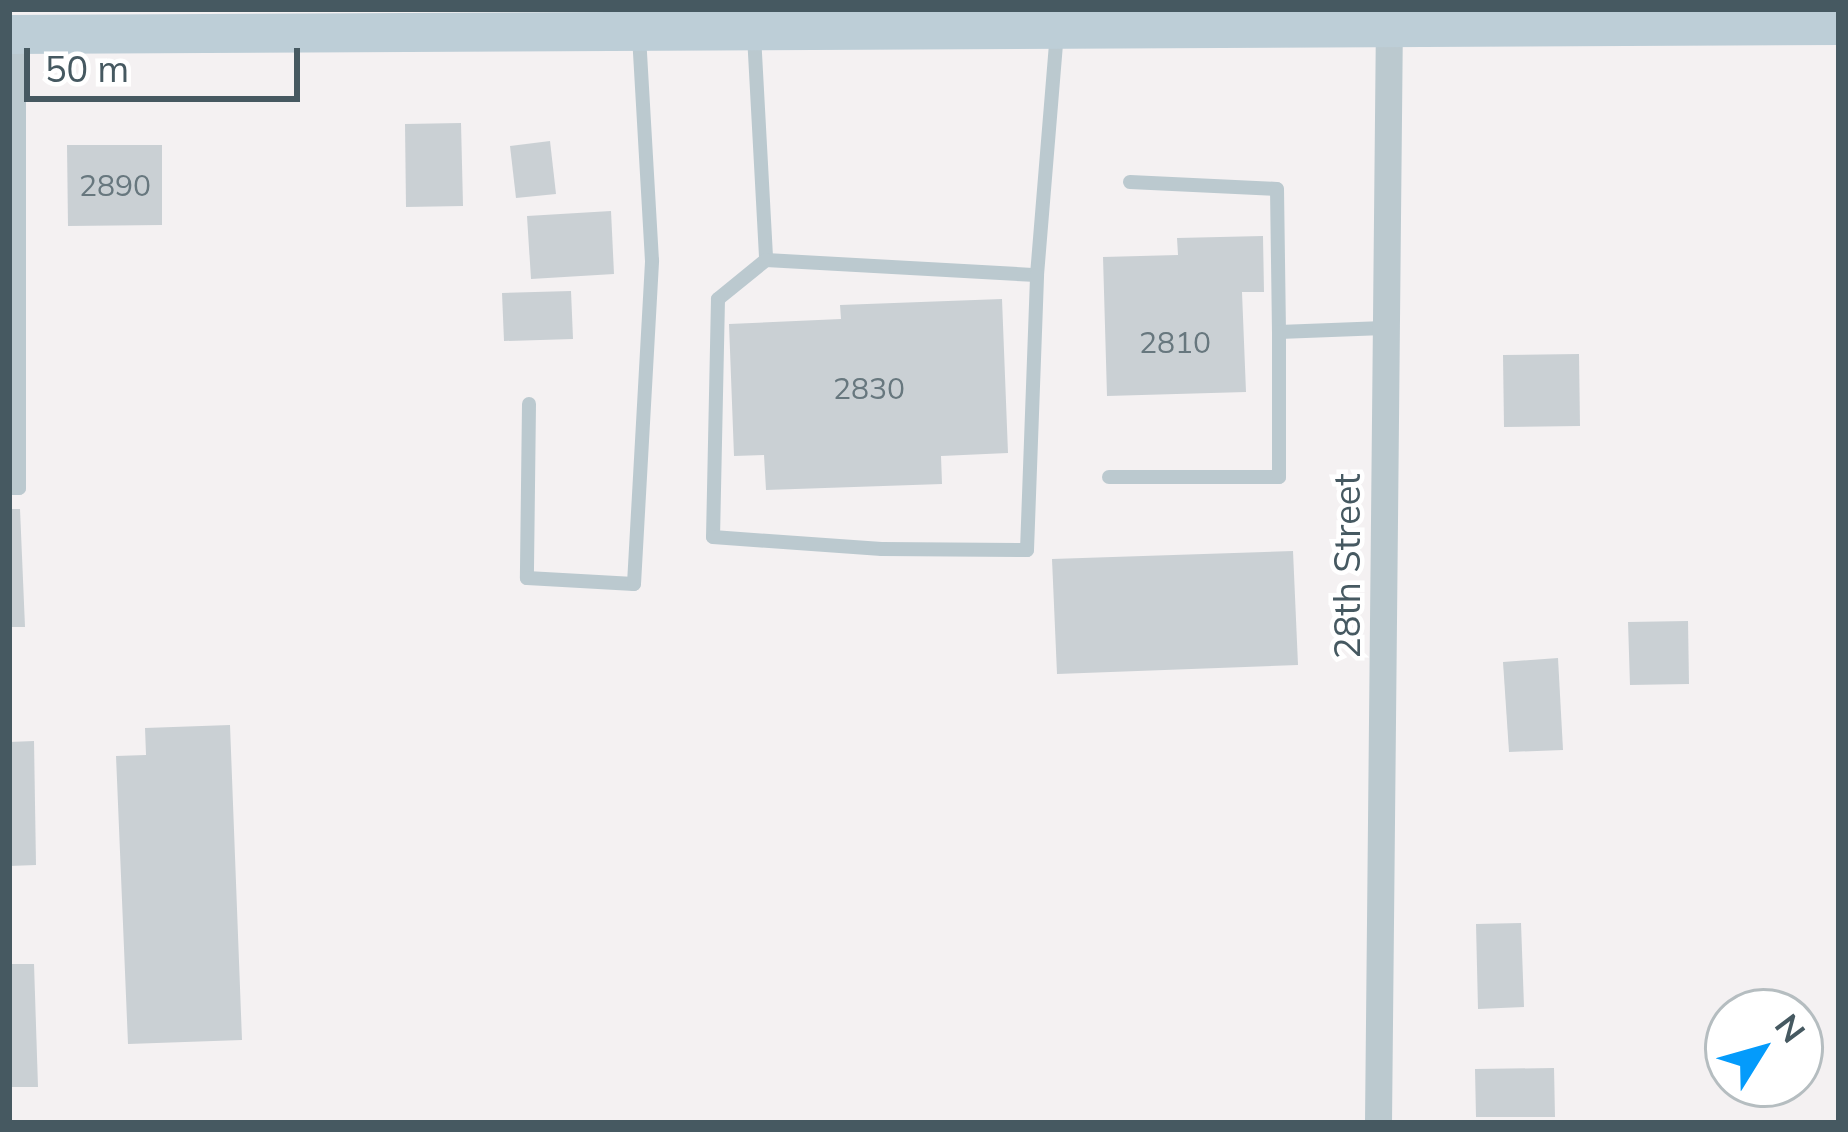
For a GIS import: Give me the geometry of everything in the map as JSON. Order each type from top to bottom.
[{"type":"main road","points":[[14,34],[1057,28],[1389,18],[1839,26]]},
{"type":"street","name":"28th Street","points":[[1378,1123],[1389,18]]},
{"type":"lane","points":[[1037,275],[766,260],[718,299],[713,537],[882,549],[1027,550],[1037,275],[1057,28]]},
{"type":"lane","points":[[753,30],[766,260]]},
{"type":"lane","points":[[529,404],[527,578],[634,584],[652,261],[638,31]]},
{"type":"lane","points":[[9,488],[20,488],[14,34]]},
{"type":"lane","points":[[1109,477],[1279,477],[1277,189],[1130,182]]},
{"type":"lane","points":[[1280,332],[1384,328]]},
{"type":"building","points":[[461,123],[463,206],[406,207],[405,124]]},
{"type":"building","points":[[550,141],[556,194],[516,198],[510,146]]},
{"type":"building","points":[[67,145],[162,145],[162,225],[68,226]]},
{"type":"building","points":[[611,211],[614,274],[531,279],[527,216]]},
{"type":"building","points":[[1263,236],[1264,292],[1242,292],[1246,392],[1107,396],[1103,257],[1178,255],[1177,238]]},
{"type":"building","points":[[571,291],[573,339],[504,341],[502,293]]},
{"type":"building","points":[[1002,299],[1008,453],[941,456],[942,484],[766,490],[764,455],[734,456],[729,324],[841,319],[840,305]]},
{"type":"building","points":[[1579,354],[1580,426],[1504,427],[1503,355]]},
{"type":"building","points":[[9,509],[20,509],[25,627],[9,627]]},
{"type":"building","points":[[1293,551],[1298,665],[1057,674],[1052,559]]},
{"type":"building","points":[[1688,621],[1689,684],[1630,685],[1628,622]]},
{"type":"building","points":[[1558,658],[1563,750],[1509,752],[1503,662]]},
{"type":"building","points":[[230,725],[242,1040],[128,1044],[116,756],[146,755],[145,728]]},
{"type":"building","points":[[34,741],[36,865],[9,866],[9,742]]},
{"type":"building","points":[[1521,923],[1524,1007],[1478,1009],[1476,924]]},
{"type":"building","points":[[9,964],[34,964],[38,1087],[9,1087]]},
{"type":"building","points":[[1554,1068],[1555,1117],[1476,1117],[1475,1069]]}]
